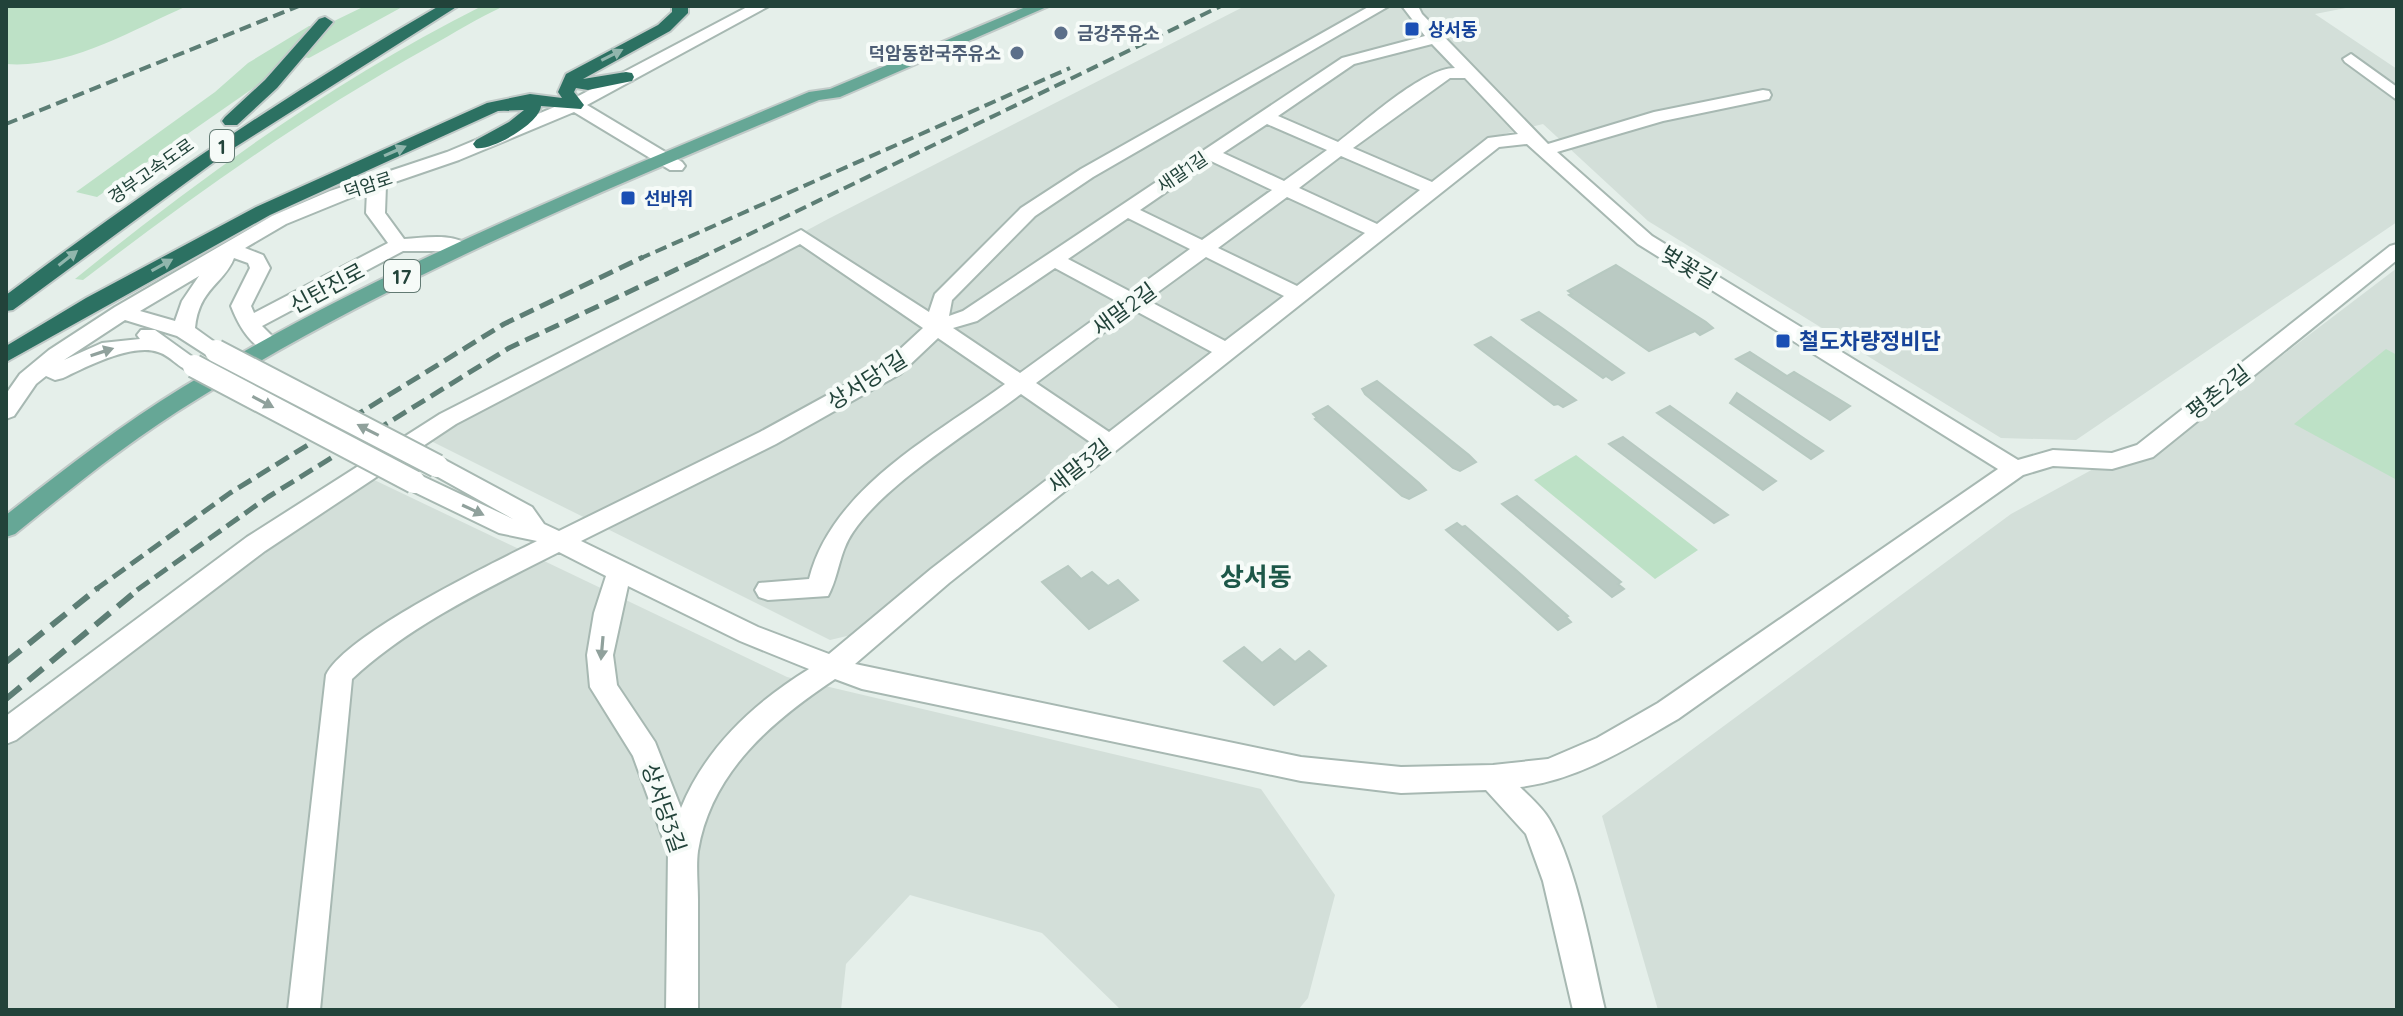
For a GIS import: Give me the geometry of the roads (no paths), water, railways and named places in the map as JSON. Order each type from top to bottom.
[{"type":"highway","name":"경부고속도로","points":[[6,286],[117,201],[231,121],[424,6]]},
{"type":"highway","name":"경부고속도로","points":[[6,305],[191,167],[287,104],[450,6]]},
{"type":"highway","points":[[575,105],[566,92],[572,78],[664,28],[680,13],[680,6]]},
{"type":"highway","points":[[231,121],[271,84],[325,22]]},
{"type":"highway","points":[[572,78],[571,82],[581,86],[626,77]]},
{"type":"highway","points":[[6,355],[93,303],[263,211],[502,104],[542,99],[575,105]]},
{"type":"highway","points":[[482,144],[515,126],[533,111],[533,106],[526,103],[502,104]]},
{"type":"main road","name":"신탄진로","points":[[6,529],[105,450],[271,346],[460,247],[826,101],[834,93],[1041,6]]},
{"type":"main road","name":"신탄진로","points":[[6,529],[203,403],[373,304],[670,162]]},
{"type":"street","name":"덕암로","points":[[8,407],[28,379],[57,355],[122,312],[310,206],[482,144],[575,105],[761,6]]},
{"type":"street","name":"상서당1길","points":[[304,1010],[339,675],[373,644],[546,535],[768,438],[892,369],[936,327],[942,298],[1028,212],[1087,173],[1381,6]]},
{"type":"street","name":"벚꽃길","points":[[1410,6],[1436,38],[1538,144],[1645,240],[2015,469]]},
{"type":"street","name":"새말1길","points":[[936,327],[970,316],[1348,61],[1369,53],[1436,38]]},
{"type":"street","points":[[2351,59],[2397,95]]},
{"type":"street","name":"새말2길","points":[[768,590],[819,589],[830,547],[844,523],[865,500],[1429,83],[1447,73],[1471,73]]},
{"type":"street","name":"새말3길","points":[[683,852],[696,806],[714,770],[766,715],[788,696],[831,668],[940,576],[1494,142],[1538,144],[1763,95]]},
{"type":"street","points":[[575,105],[670,162]]},
{"type":"street","points":[[1266,117],[1433,189]]},
{"type":"street","points":[[1210,154],[1379,232]]},
{"type":"street","points":[[377,183],[375,213],[399,245]]},
{"type":"street","points":[[1126,210],[1298,295]]},
{"type":"street","points":[[6,732],[256,544],[448,419],[801,236],[1109,443]]},
{"type":"street","points":[[249,324],[399,245],[438,243],[460,247]]},
{"type":"street","points":[[184,331],[185,314],[194,294],[240,244],[256,259],[260,268],[241,306],[249,324],[271,346]]},
{"type":"street","name":"평촌2길","points":[[546,535],[749,634],[862,678],[1301,769],[1401,780],[1493,777],[1553,770],[1607,746],[1668,711],[2015,469],[2053,458],[2112,461],[2145,451],[2397,250]]},
{"type":"street","points":[[1053,259],[1227,351]]},
{"type":"street","points":[[122,312],[184,331],[216,351],[523,513],[546,535]]},
{"type":"street","points":[[122,312],[159,344],[194,366],[414,482],[508,527],[546,535]]},
{"type":"street","points":[[8,407],[82,358],[110,348],[159,344]]},
{"type":"street","name":"상서당3길","points":[[620,572],[607,613],[600,655],[604,687],[645,751],[683,852],[682,1010]]},
{"type":"street","points":[[1493,777],[1538,826],[1558,881],[1589,1010]]},
{"type":"railway","points":[[6,124],[299,6]]},
{"type":"railway","points":[[698,259],[1221,6]]},
{"type":"railway","points":[[639,259],[1070,68]]},
{"type":"railway","points":[[95,590],[230,493],[504,324],[643,257]]},
{"type":"railway","points":[[137,590],[268,497],[509,348],[703,257]]},
{"type":"railway","points":[[6,662],[98,588]]},
{"type":"railway","points":[[6,699],[140,588]]},
{"type":"place","name":"상서동","points":[[1412,29]]},
{"type":"place","name":"금강주유소","points":[[1061,33]]},
{"type":"place","name":"덕암동한국주유소","points":[[1017,53]]},
{"type":"place","name":"선바위","points":[[628,198]]},
{"type":"place","name":"철도차량정비단","points":[[1783,341]]},
{"type":"district","name":"상서동","points":[[1256,576]]}]
